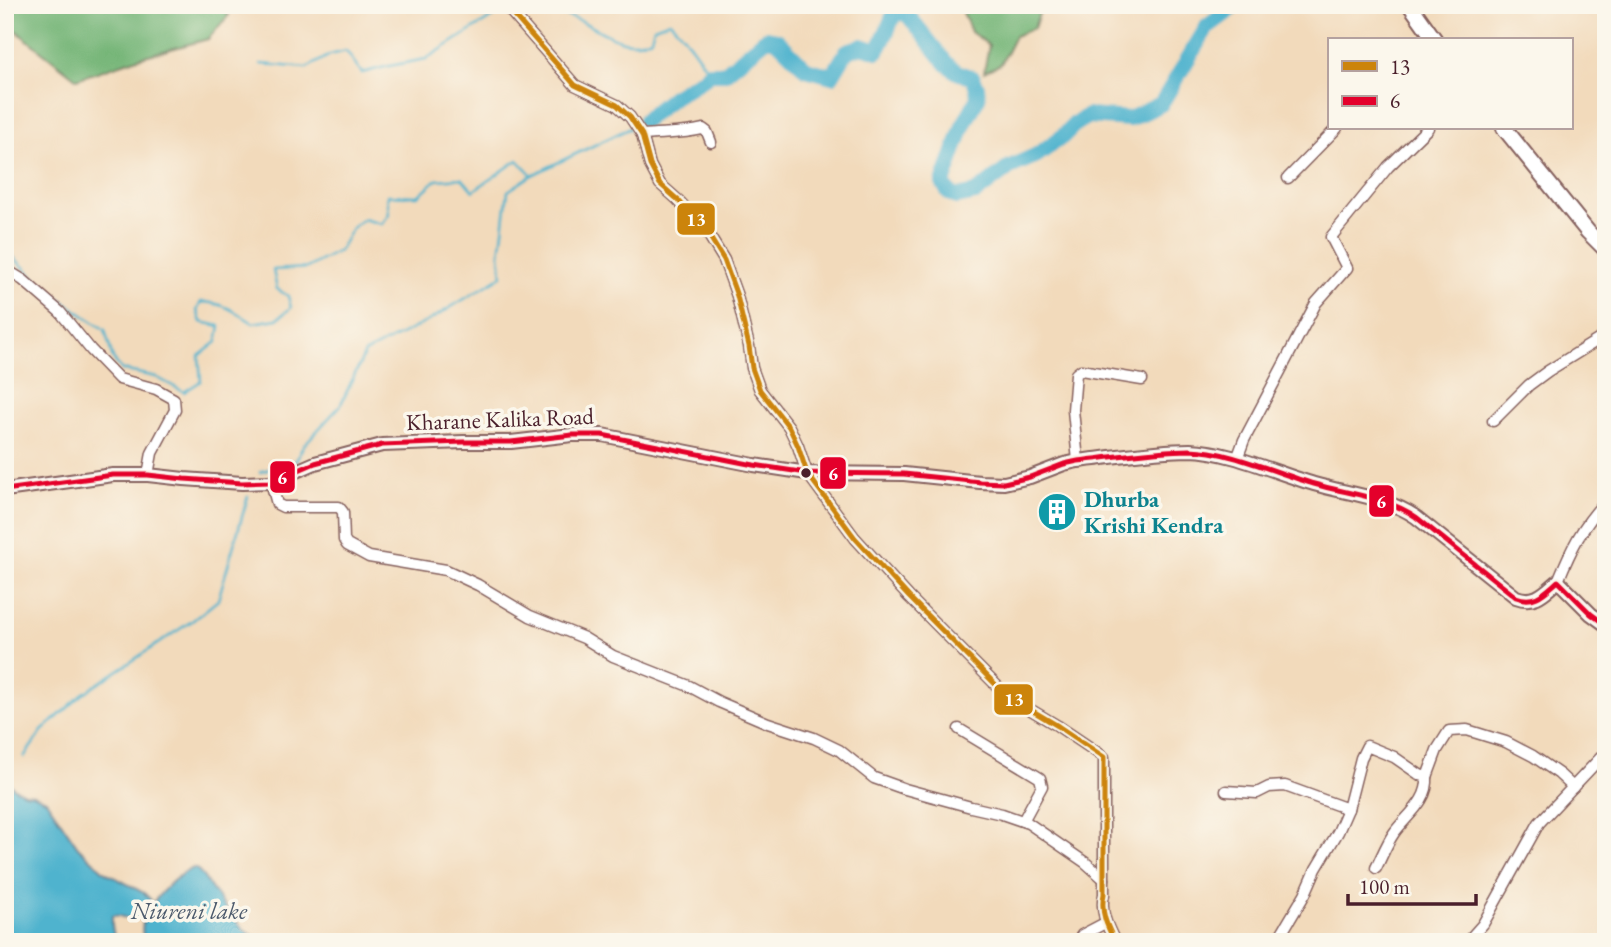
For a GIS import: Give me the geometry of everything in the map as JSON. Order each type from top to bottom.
[{"type":"main road","points":[[1410,5],[1430,38]]},
{"type":"main road","points":[[1506,130],[1580,223],[1606,250]]},
{"type":"street","points":[[505,5],[571,81],[617,105],[630,117],[642,135],[650,164],[660,184],[705,229],[724,260],[737,296],[752,368],[760,390],[789,427],[807,473],[855,538],[979,670],[1006,695],[1104,757],[1102,902],[1105,923],[1115,942]]},
{"type":"street","points":[[642,135],[686,133],[703,129],[711,142]]},
{"type":"street","points":[[1288,178],[1335,130]]},
{"type":"street","points":[[1237,459],[1244,440],[1316,303],[1347,268],[1331,237],[1388,167],[1426,130]]},
{"type":"street","points":[[5,269],[23,280],[60,312],[119,379],[156,389],[174,399],[175,410],[152,453],[148,475]]},
{"type":"street","points":[[1493,421],[1529,385],[1606,335]]},
{"type":"street","points":[[1078,461],[1073,410],[1078,371],[1142,380]]},
{"type":"street","name":"Kharane Kalika Road","points":[[5,490],[113,475],[148,475],[242,483],[271,482],[316,463],[382,445],[511,442],[588,434],[807,473],[904,474],[1004,483],[1078,461],[1190,450],[1237,459],[1313,484],[1389,503],[1408,511],[1516,597],[1524,600],[1532,600],[1558,581]]},
{"type":"street","points":[[271,482],[277,503],[283,507],[339,507],[344,512],[344,540],[347,545],[369,557],[446,570],[478,585],[530,616],[584,638],[613,656],[689,686],[757,719],[814,738],[839,750],[873,778],[1023,821],[1086,863],[1104,879]]},
{"type":"street","points":[[1606,501],[1592,515],[1571,548],[1558,581],[1606,625]]},
{"type":"street","points":[[959,729],[1040,778],[1042,786],[1023,821]]},
{"type":"street","points":[[1376,867],[1392,835],[1423,798],[1437,750],[1448,731],[1467,730],[1506,743],[1533,756],[1573,787]]},
{"type":"street","points":[[1278,942],[1338,832],[1348,809],[1361,758],[1367,746],[1394,757],[1427,777]]},
{"type":"street","points":[[1467,942],[1483,924],[1539,823],[1606,752]]},
{"type":"street","points":[[1226,791],[1256,793],[1269,787],[1285,786],[1348,809]]},
{"type":"street","points":[[1077,942],[1082,935],[1105,923]]},
{"type":"green space","points":[[5,5],[220,5],[229,15],[208,39],[141,57],[77,79],[5,20]]},
{"type":"green space","points":[[960,5],[1042,5],[1034,28],[1015,36],[1001,64],[984,72],[989,45],[971,32]]},
{"type":"water","points":[[5,778],[14,788],[46,800],[78,847],[105,872],[144,893],[151,900],[137,918],[112,916],[115,942],[5,942]]},
{"type":"water","name":"Niureni lake","points":[[194,868],[246,931],[262,940],[288,942],[144,942],[142,925],[147,912],[164,889]]},
{"type":"waterway","points":[[535,5],[578,20],[622,41],[651,38],[654,27],[670,21],[710,73]]},
{"type":"waterway","points":[[645,120],[673,97],[710,73],[725,73],[767,38],[777,40],[806,69],[832,76],[847,51],[862,46],[877,51],[895,12],[907,14],[947,64],[957,72],[973,78],[977,87],[978,98],[963,126],[943,183],[949,193],[957,197],[976,193],[1010,167],[1037,155],[1088,116],[1130,119],[1161,104],[1207,27],[1233,5]]},
{"type":"waterway","points":[[261,64],[307,68],[330,55],[346,51],[362,73],[426,59],[497,14]]},
{"type":"waterway","points":[[5,249],[46,289],[105,330],[113,359],[122,370],[156,377],[184,392],[201,381],[199,356],[217,342],[220,326],[201,322],[197,310],[201,302],[223,306],[253,323],[277,319],[291,308],[288,296],[277,289],[273,270],[307,268],[339,251],[352,228],[363,219],[382,224],[389,214],[387,195],[418,196],[436,180],[462,178],[473,191],[518,160],[532,175],[630,128]]},
{"type":"waterway","points":[[260,472],[296,461],[303,446],[340,406],[365,353],[430,320],[502,276],[500,254],[508,191],[532,175]]},
{"type":"waterway","points":[[24,757],[42,731],[84,693],[192,621],[218,600],[248,496]]},
{"type":"transit line","name":"13","points":[[505,5],[575,85],[617,105],[630,117],[642,135],[650,165],[660,184],[705,229],[724,260],[737,296],[752,368],[760,390],[789,427],[807,473],[855,538],[1006,695],[1104,757],[1103,907],[1115,942]]},
{"type":"transit line","name":"6","points":[[5,490],[113,475],[148,475],[242,483],[271,482],[315,463],[382,445],[511,442],[572,435],[602,435],[807,473],[904,474],[1004,483],[1078,461],[1148,452],[1205,451],[1237,458],[1405,510],[1516,597],[1534,598],[1558,581],[1606,625]]},
{"type":"place","name":"Dhurba Krishi Kendra","points":[[1057,512]]}]
